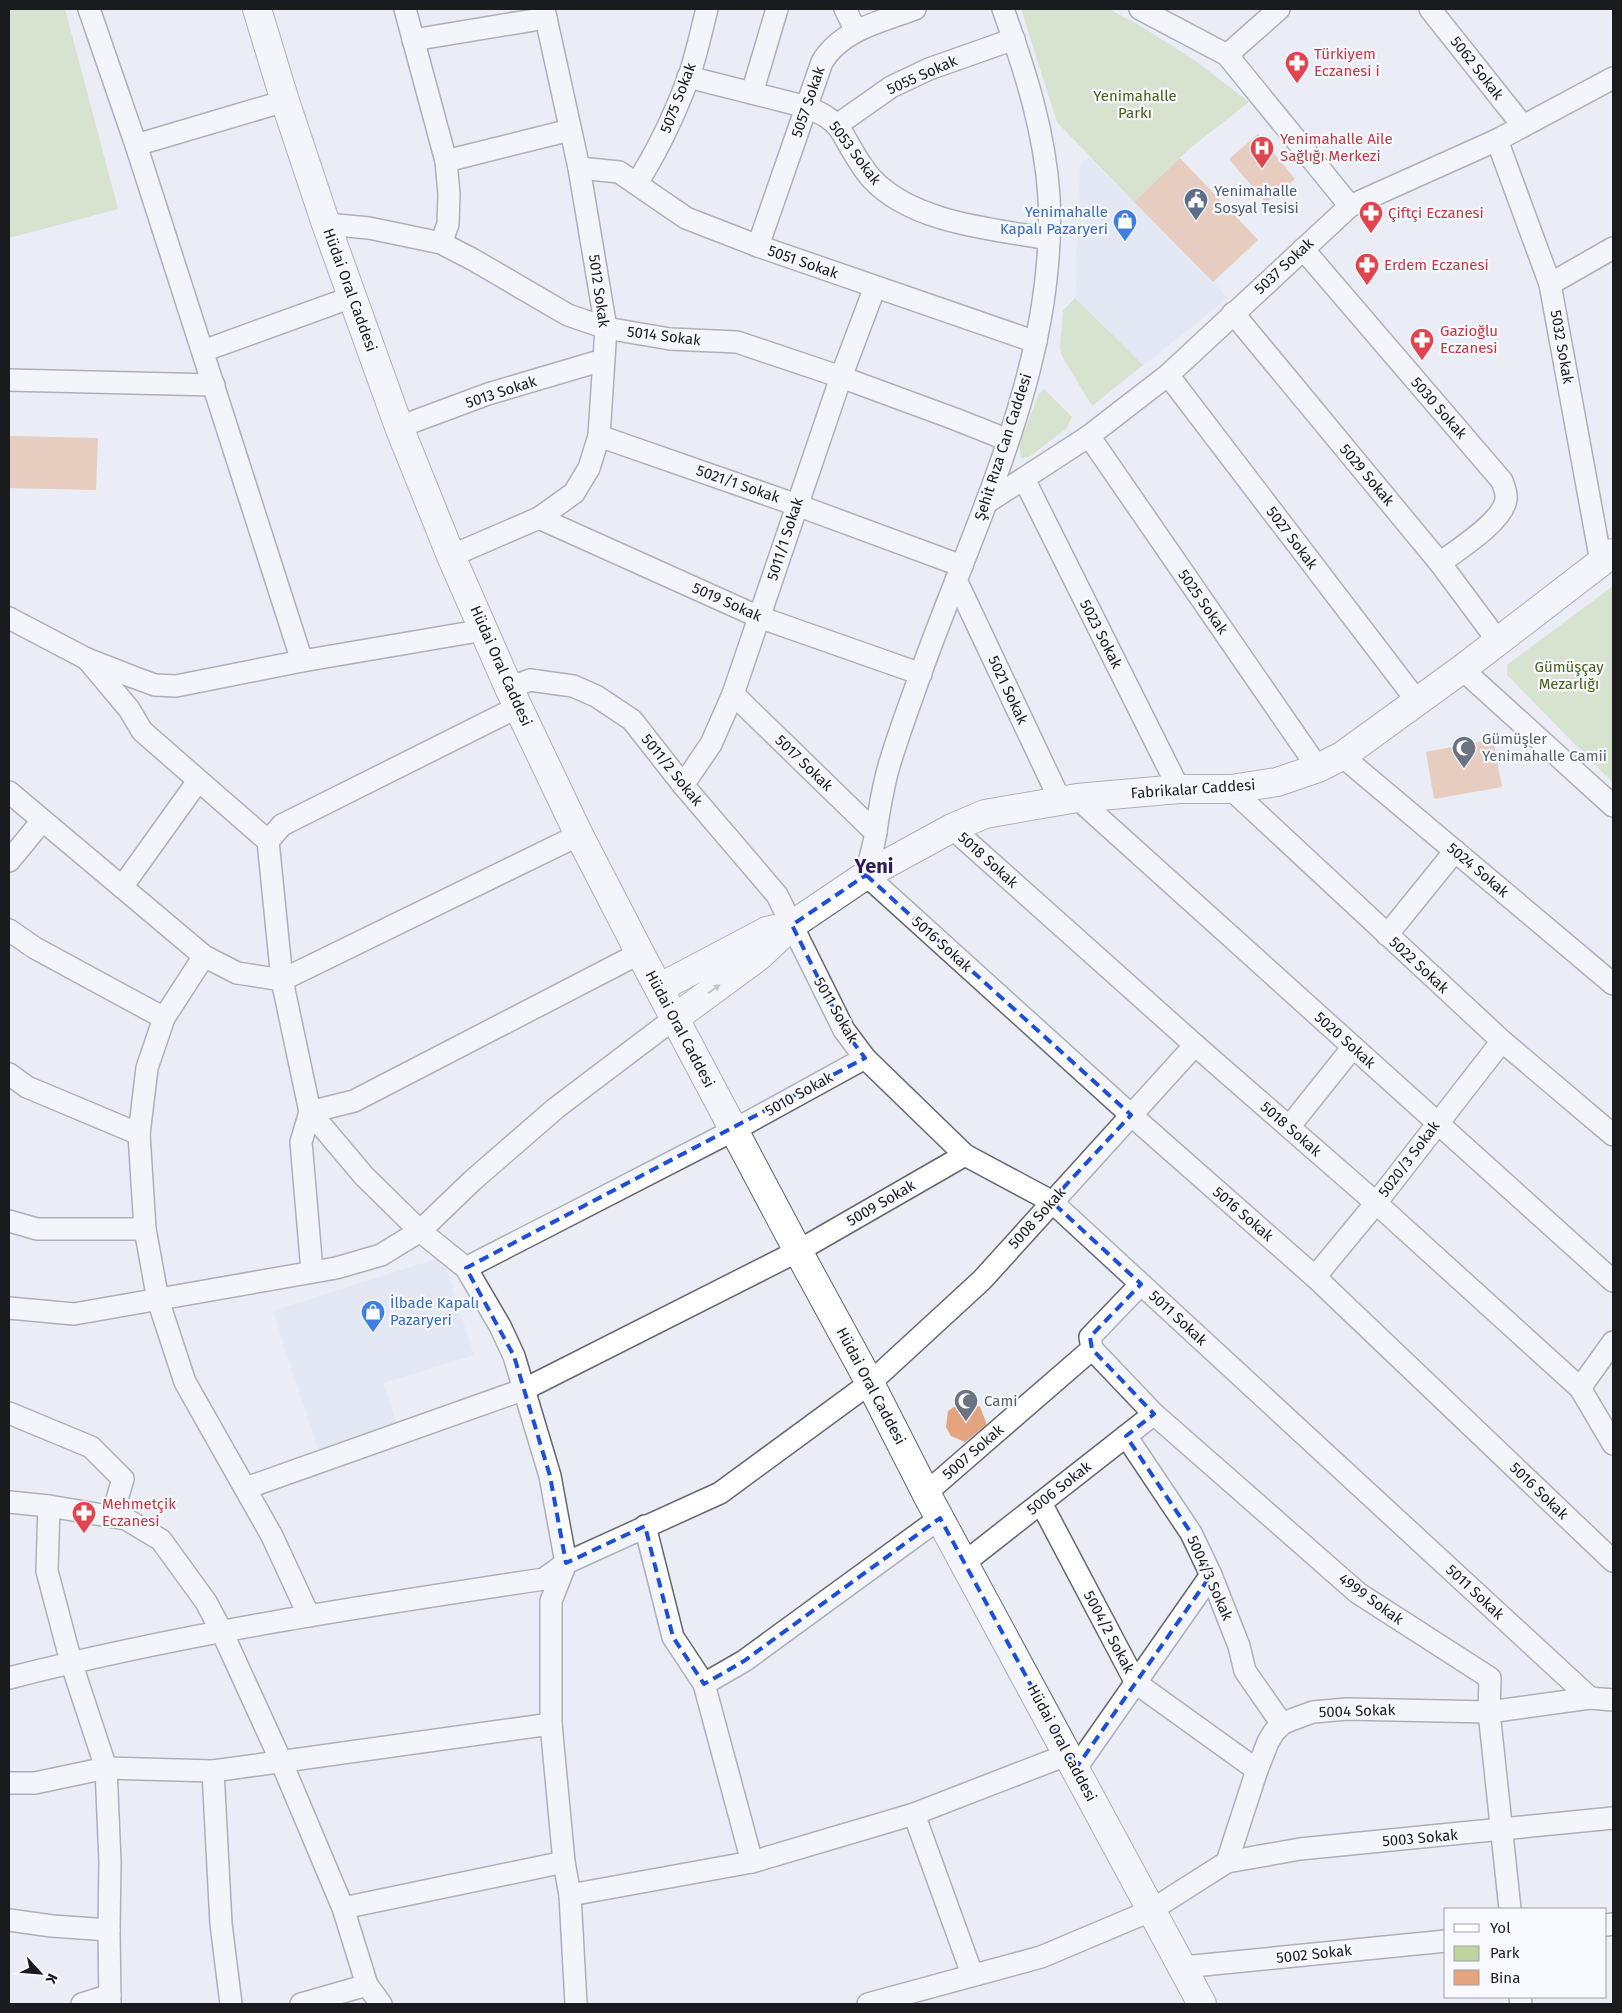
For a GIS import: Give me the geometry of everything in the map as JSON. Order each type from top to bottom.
[{"type":"street","points":[[89,9],[136,144],[302,661]]},
{"type":"street","name":"Hüdai Oral Caddesi","points":[[258,9],[285,101],[326,224],[399,427],[451,556],[514,697],[579,835],[798,1251],[870,1383],[926,1493],[1072,1761],[1150,1911],[1202,2004]]},
{"type":"street","points":[[405,9],[446,161],[449,194],[448,224],[441,243]]},
{"type":"street","name":"5075 Sokak","points":[[638,183],[658,149],[688,78],[707,9]]},
{"type":"street","points":[[752,93],[777,9]]},
{"type":"street","points":[[845,9],[856,31]]},
{"type":"street","name":"5057 Sokak","points":[[758,246],[822,62],[828,51],[836,43],[856,31],[915,9]]},
{"type":"street","name":"Şehit Rıza Can Caddesi","points":[[866,875],[888,771],[921,674],[1008,440],[1036,342],[1046,286],[1049,197],[1044,153],[1034,103],[1003,9]]},
{"type":"street","points":[[1140,9],[1227,55],[1350,206]]},
{"type":"street","points":[[1227,55],[1279,9]]},
{"type":"street","name":"5062 Sokak","points":[[1430,9],[1523,126]]},
{"type":"street","points":[[413,40],[545,13]]},
{"type":"street","name":"5012 Sokak","points":[[451,556],[539,518],[574,492],[589,468],[599,436],[606,328],[579,168],[545,13]]},
{"type":"street","name":"5055 Sokak","points":[[837,125],[891,87],[929,69],[1014,39]]},
{"type":"street","name":"5053 Sokak","points":[[688,78],[752,93],[826,115],[837,125],[871,178],[889,194],[916,208],[954,222],[1049,238]]},
{"type":"street","name":"5037 Sokak","points":[[986,503],[1089,436],[1168,376],[1233,313],[1350,206],[1497,140],[1613,78]]},
{"type":"street","points":[[136,144],[285,101]]},
{"type":"street","points":[[446,161],[570,130]]},
{"type":"street","name":"5032 Sokak","points":[[1497,140],[1550,284],[1607,557]]},
{"type":"street","name":"5051 Sokak","points":[[579,168],[619,172],[638,183],[686,218],[758,246],[1036,342]]},
{"type":"street","name":"5014 Sokak","points":[[326,224],[369,228],[441,243],[568,315],[606,328],[670,339],[737,342],[841,377],[1008,440]]},
{"type":"street","points":[[1550,284],[1613,248]]},
{"type":"street","name":"5030 Sokak","points":[[1303,249],[1502,481],[1506,500],[1496,520],[1440,563]]},
{"type":"street","name":"5011/1 Sokak","points":[[683,785],[711,744],[733,694],[841,377],[875,287]]},
{"type":"street","points":[[203,350],[352,297]]},
{"type":"street","name":"5029 Sokak","points":[[1233,313],[1440,563],[1498,641]]},
{"type":"street","name":"5013 Sokak","points":[[399,427],[488,394],[603,360]]},
{"type":"street","name":"5027 Sokak","points":[[1168,376],[1417,701]]},
{"type":"street","points":[[9,380],[214,385]]},
{"type":"street","name":"5021/1 Sokak","points":[[599,436],[797,504],[959,573]]},
{"type":"street","name":"5025 Sokak","points":[[1089,436],[1318,768]]},
{"type":"street","name":"5023 Sokak","points":[[1024,479],[1179,790]]},
{"type":"street","name":"5019 Sokak","points":[[539,518],[759,617],[921,674]]},
{"type":"street","name":"Fabrikalar Caddesi","points":[[675,1018],[758,957],[792,925],[866,875],[952,828],[985,814],[1069,799],[1179,790],[1231,789],[1277,782],[1318,768],[1342,756],[1462,669],[1607,557]]},
{"type":"street","name":"5021 Sokak","points":[[959,573],[1069,799]]},
{"type":"street","points":[[9,618],[87,658],[154,684],[176,686],[302,661],[484,630]]},
{"type":"street","points":[[87,658],[129,709],[142,731],[268,841],[282,980],[310,1112],[364,1176],[420,1231],[466,1268],[500,1326],[514,1356],[550,1476],[566,1563],[551,1601],[551,1724],[564,1862],[570,1894],[576,2004]]},
{"type":"street","points":[[1462,669],[1613,806]]},
{"type":"street","name":"5011/2 Sokak","points":[[268,841],[282,826],[514,697],[530,680],[552,682],[573,686],[596,696],[632,720],[683,785],[777,895],[792,925]]},
{"type":"street","name":"5017 Sokak","points":[[733,694],[876,833]]},
{"type":"street","name":"5024 Sokak","points":[[1342,756],[1613,984]]},
{"type":"street","points":[[122,887],[198,781]]},
{"type":"street","name":"5022 Sokak","points":[[1231,789],[1502,1041],[1613,1135]]},
{"type":"street","points":[[9,792],[204,956],[237,973],[282,980],[579,835]]},
{"type":"street","name":"5020 Sokak","points":[[1069,799],[1353,1047],[1613,1281]]},
{"type":"street","points":[[9,861],[42,821]]},
{"type":"street","name":"5018 Sokak","points":[[952,828],[1195,1045],[1376,1203],[1580,1388],[1613,1444]]},
{"type":"street","points":[[1387,935],[1455,851]]},
{"type":"street","name":"5016 Sokak","points":[[866,875],[1131,1115],[1314,1277],[1613,1562]]},
{"type":"street","name":"Fabrikalar Caddesi","points":[[659,988],[767,931],[792,925]]},
{"type":"street","name":"5011 Sokak","points":[[792,925],[844,1030],[865,1058],[965,1156],[1051,1201],[1590,1698]]},
{"type":"street","points":[[9,930],[35,948],[164,1018]]},
{"type":"street","points":[[310,1112],[354,1102],[640,953]]},
{"type":"street","points":[[204,956],[164,1018],[147,1068],[139,1134],[145,1229],[158,1300],[185,1382],[272,1536],[309,1616]]},
{"type":"street","points":[[9,1308],[74,1314],[336,1268],[381,1255],[420,1231],[472,1181],[556,1108],[675,1018]]},
{"type":"street","name":"5020/3 Sokak","points":[[1314,1277],[1376,1203],[1502,1041]]},
{"type":"street","name":"5008 Sokak","points":[[9,1678],[71,1662],[222,1632],[309,1616],[544,1579],[566,1563],[720,1493],[870,1383],[982,1280],[1051,1201],[1195,1045]]},
{"type":"street","points":[[1289,1127],[1353,1047]]},
{"type":"street","name":"5010 Sokak","points":[[466,1268],[734,1130],[865,1058]]},
{"type":"street","points":[[9,1074],[27,1086],[139,1134]]},
{"type":"street","points":[[310,1112],[301,1142],[312,1271]]},
{"type":"street","name":"5009 Sokak","points":[[246,1488],[525,1389],[798,1251],[965,1156]]},
{"type":"street","points":[[9,1221],[37,1229],[145,1229]]},
{"type":"street","points":[[1092,1349],[1090,1337],[1141,1284]]},
{"type":"street","points":[[1580,1388],[1613,1342]]},
{"type":"street","name":"4999 Sokak","points":[[1092,1349],[1154,1414],[1358,1593],[1490,1678],[1489,1712],[1500,1830],[1510,1908]]},
{"type":"street","name":"5007 Sokak","points":[[926,1493],[1092,1349]]},
{"type":"street","points":[[9,1413],[91,1447],[123,1479],[112,1516]]},
{"type":"street","name":"5006 Sokak","points":[[964,1563],[1154,1414]]},
{"type":"street","name":"5004/3 Sokak","points":[[1126,1436],[1191,1533],[1212,1575],[1239,1646],[1245,1671],[1282,1724]]},
{"type":"street","points":[[9,1502],[49,1506],[126,1519],[161,1540],[206,1602],[222,1632],[281,1761],[343,1908],[367,1986],[381,2004]]},
{"type":"street","name":"5004/2 Sokak","points":[[1041,1503],[1136,1683],[1256,1770]]},
{"type":"street","points":[[49,1506],[47,1571],[71,1662],[106,1768],[110,1862],[110,2000],[82,2004]]},
{"type":"street","points":[[704,1684],[744,1661],[940,1518]]},
{"type":"street","points":[[645,1526],[673,1637],[704,1684],[752,1862]]},
{"type":"street","points":[[570,1894],[752,1862],[914,1814],[1072,1761],[1136,1683],[1212,1575]]},
{"type":"street","name":"5004 Sokak","points":[[1282,1724],[1313,1712],[1347,1709],[1489,1712],[1590,1698],[1613,1700]]},
{"type":"street","points":[[9,1783],[35,1783],[106,1768],[213,1771],[551,1724]]},
{"type":"street","points":[[873,2004],[972,1974],[1041,1957],[1150,1911],[1227,1862],[1256,1770],[1268,1742],[1282,1724]]},
{"type":"street","points":[[213,1771],[221,1924],[231,2004]]},
{"type":"street","points":[[914,1814],[972,1974]]},
{"type":"street","name":"5003 Sokak","points":[[1227,1862],[1300,1849],[1613,1818]]},
{"type":"street","points":[[343,1908],[564,1862]]},
{"type":"street","points":[[9,1920],[52,1926],[109,1930]]},
{"type":"street","name":"5002 Sokak","points":[[1182,1967],[1444,1941]]},
{"type":"street","points":[[301,2004],[367,1986]]},
{"type":"highlighted area","points":[[866,875],[1131,1115],[1051,1201],[1141,1284],[1090,1337],[1092,1349],[1154,1414],[1126,1436],[1191,1533],[1211,1575],[1076,1768],[940,1518],[744,1661],[704,1684],[673,1637],[645,1526],[566,1563],[550,1476],[514,1356],[466,1268],[865,1058],[844,1030],[792,925]]},
{"type":"shaded area","name":"Yenimahalle Kapalı Pazaryeri","points":[[1089,157],[1228,298],[1143,365],[1075,298],[1080,165]]},
{"type":"shaded area","name":"İlbade Kapalı Pazaryeri","points":[[442,1257],[474,1355],[383,1383],[397,1424],[319,1450],[273,1311]]},
{"type":"green space","points":[[9,9],[65,9],[118,209],[9,238]]},
{"type":"green space","name":"Yenimahalle Parkı","points":[[1021,9],[1109,9],[1144,28],[1194,60],[1249,102],[1189,149],[1134,202],[1057,122]]},
{"type":"green space","points":[[1075,298],[1143,365],[1092,406],[1062,356],[1060,348],[1063,311]]},
{"type":"green space","points":[[1044,389],[1072,417],[1066,429],[1029,457],[1021,458],[1019,444],[1039,394]]},
{"type":"green space","name":"Gümüşçay Mezarlığı","points":[[1613,586],[1613,783],[1507,675],[1507,665]]},
{"type":"building","name":"Yenimahalle Aile Sağlığı Merkezi","points":[[1258,134],[1295,179],[1266,203],[1229,159]]},
{"type":"building","name":"Yenimahalle Sosyal Tesisi","points":[[1180,158],[1258,240],[1213,282],[1134,202]]},
{"type":"building","points":[[9,436],[98,438],[96,490],[9,488]]},
{"type":"building","name":"Gümüşler Yenimahalle Camii","points":[[1493,739],[1502,787],[1434,799],[1426,752]]},
{"type":"building","name":"Cami","points":[[961,1402],[971,1402],[980,1407],[986,1422],[986,1425],[965,1442],[951,1436],[946,1427],[948,1411]]},
{"type":"place","name":"Türkiyem Eczanesi i","points":[[1297,84]]},
{"type":"place","name":"Yenimahalle Aile Sağlığı Merkezi","points":[[1262,169]]},
{"type":"place","name":"Yenimahalle Sosyal Tesisi","points":[[1196,221]]},
{"type":"place","name":"Çiftçi Eczanesi","points":[[1371,234]]},
{"type":"place","name":"Yenimahalle Kapalı Pazaryeri","points":[[1125,242]]},
{"type":"place","name":"Erdem Eczanesi","points":[[1367,286]]},
{"type":"place","name":"Gazioğlu Eczanesi","points":[[1422,361]]},
{"type":"place","name":"Gümüşler Yenimahalle Camii","points":[[1464,769]]},
{"type":"place","name":"İlbade Kapalı Pazaryeri","points":[[373,1333]]},
{"type":"place","name":"Cami","points":[[966,1422]]},
{"type":"place","name":"Mehmetçik Eczanesi","points":[[84,1534]]},
{"type":"district","name":"Yeni","points":[[874,866]]}]
